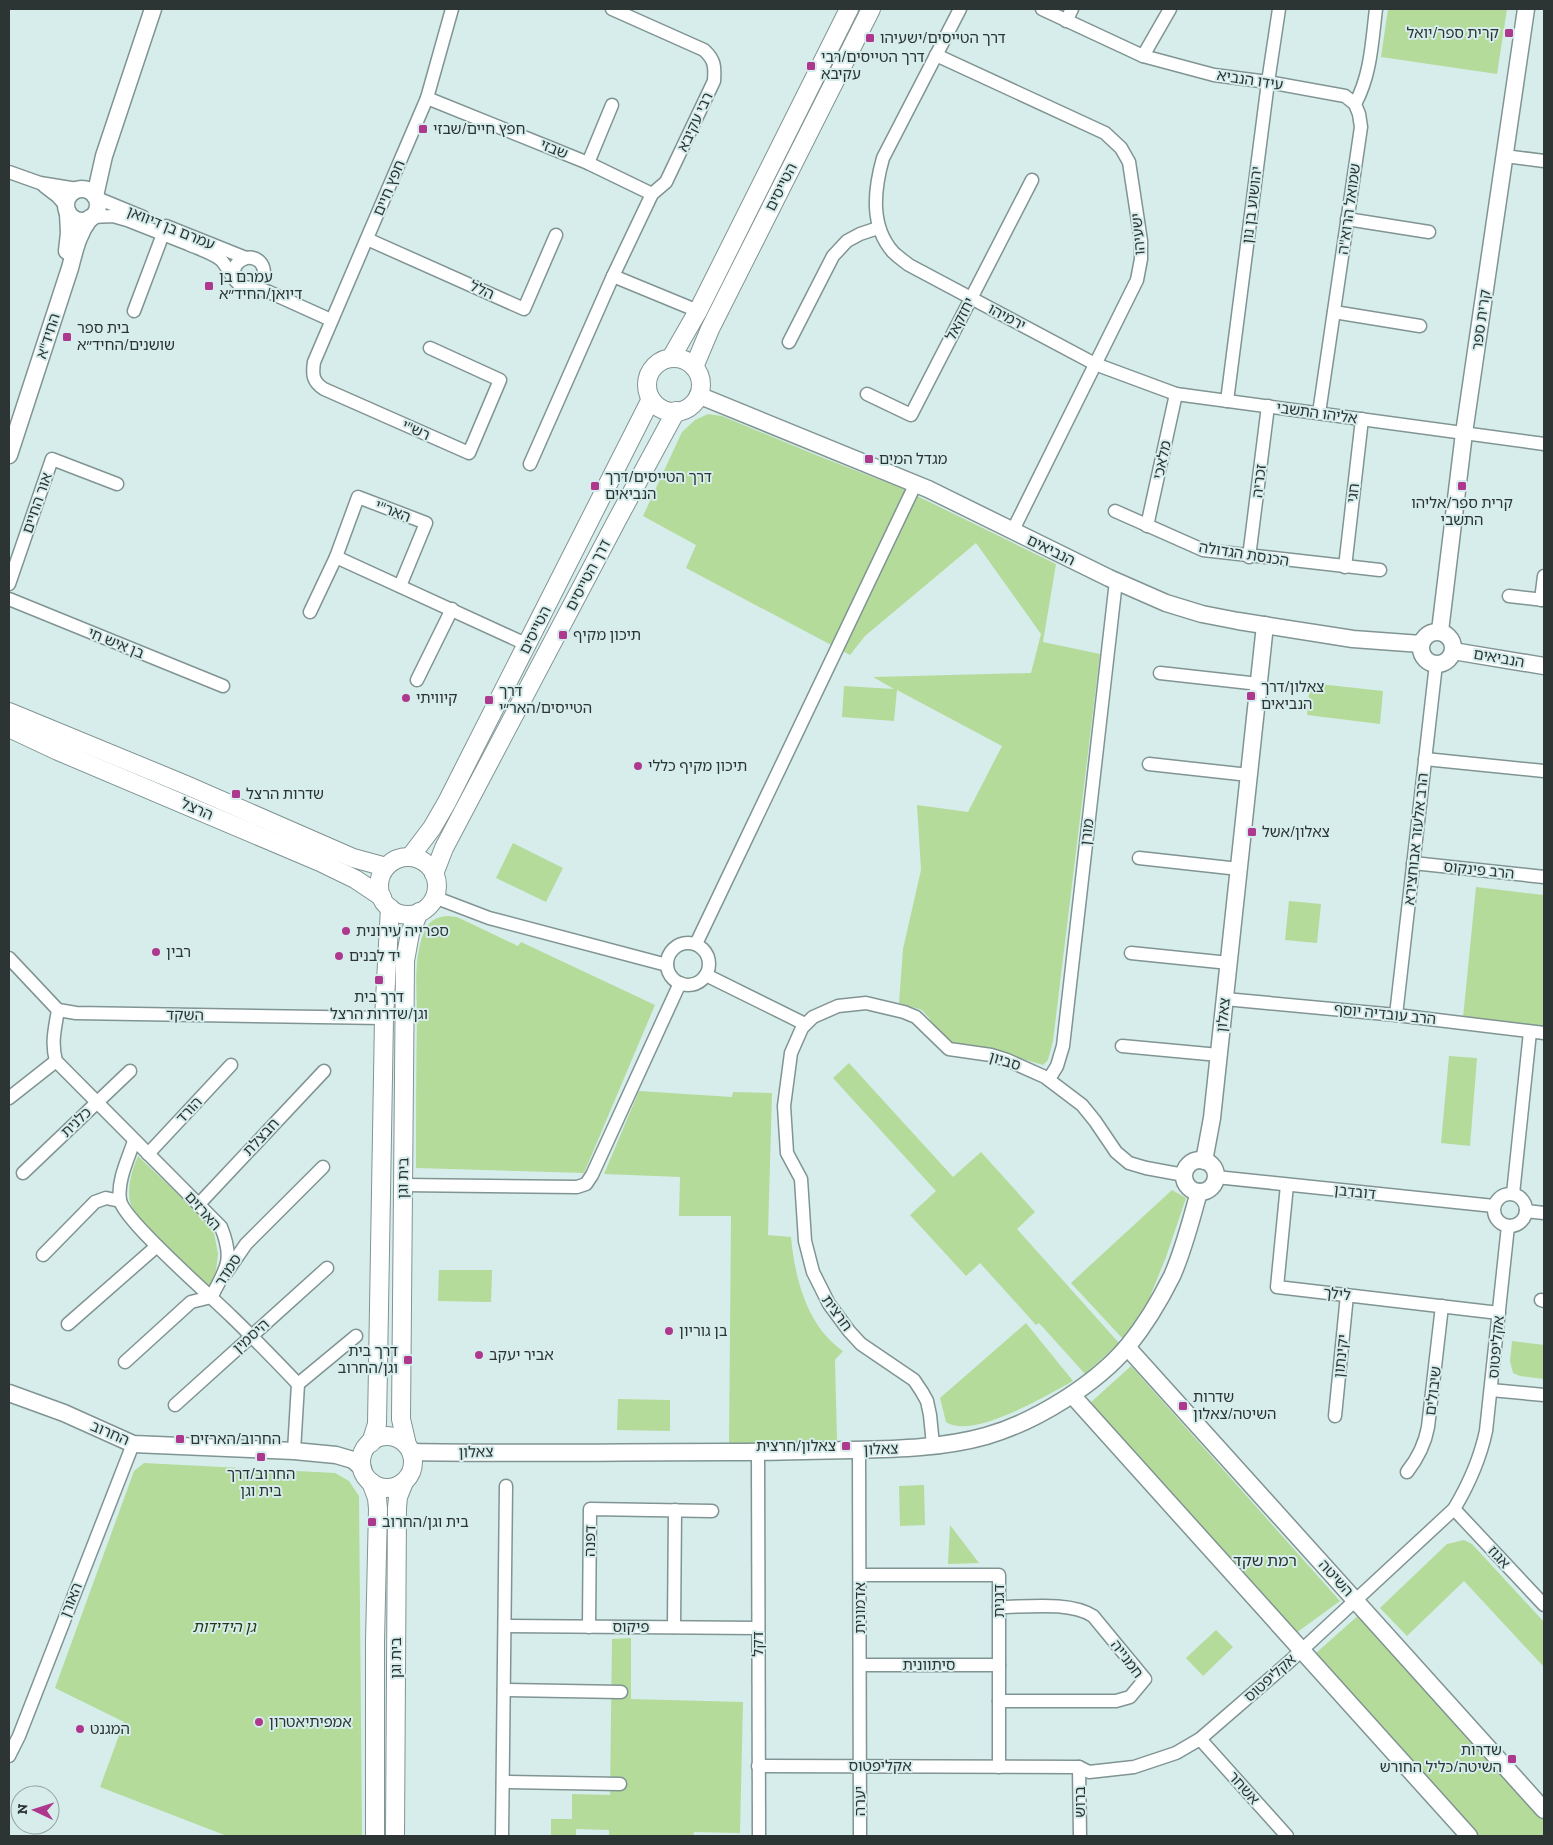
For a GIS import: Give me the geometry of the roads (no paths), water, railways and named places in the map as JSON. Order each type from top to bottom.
[{"type":"main road","name":"הטייסים","points":[[671,358],[698,311],[849,9]]},
{"type":"main road","name":"הטייסים","points":[[694,367],[710,329],[871,9]]},
{"type":"main road","points":[[671,358],[684,360],[694,367],[700,382],[698,395],[688,407],[676,411],[668,411],[660,408],[651,399],[647,387],[648,379],[651,371],[660,362],[671,358]]},
{"type":"main road","name":"הטייסים","points":[[410,857],[432,828],[447,802],[651,399]]},
{"type":"main road","name":"דרך הטייסים","points":[[434,874],[448,839],[676,411]]},
{"type":"main road","name":"הרצל","points":[[9,712],[186,785],[353,858],[386,867]]},
{"type":"main road","name":"הרצל","points":[[9,728],[58,751],[320,862],[355,879],[386,902]]},
{"type":"main road","points":[[410,857],[423,861],[434,874],[437,883],[434,896],[430,904],[419,912],[402,914],[386,902],[380,884],[382,874],[386,867],[397,859],[410,857]]},
{"type":"main road","name":"בית וגן","points":[[369,1444],[377,1424],[386,902]]},
{"type":"main road","name":"בית וגן","points":[[410,1454],[401,1419],[405,961],[410,933],[419,912]]},
{"type":"main road","points":[[389,1437],[400,1440],[410,1454],[411,1472],[404,1482],[390,1488],[381,1487],[367,1475],[362,1456],[369,1444],[377,1439],[389,1437]]},
{"type":"main road","name":"בית וגן","points":[[367,1475],[377,1498],[378,1509],[375,1642],[375,1836]]},
{"type":"main road","name":"בית וגן","points":[[395,1836],[397,1508],[398,1497],[404,1482]]},
{"type":"street","points":[[88,193],[95,173],[104,156],[153,9]]},
{"type":"street","name":"חפץ חיים","points":[[314,362],[427,98],[452,9]]},
{"type":"street","name":"ירמיהו","points":[[960,9],[883,158],[877,179],[876,204],[878,228],[893,252],[909,265],[1095,364]]},
{"type":"street","name":"עידו הנביא","points":[[1042,9],[1142,56],[1214,75],[1268,82],[1345,96],[1355,104]]},
{"type":"street","points":[[1066,21],[1072,9]]},
{"type":"street","points":[[1142,56],[1170,9]]},
{"type":"street","name":"יהושוע בן נון","points":[[1227,400],[1279,9]]},
{"type":"street","points":[[1355,104],[1363,89],[1368,73],[1376,9]]},
{"type":"street","name":"קרית ספר","points":[[1440,631],[1464,433],[1526,9]]},
{"type":"street","name":"רבי עקיבא","points":[[530,464],[613,276],[652,194],[666,182],[714,81],[715,68],[712,58],[704,50],[614,10]]},
{"type":"street","name":"ישעיהו","points":[[936,55],[1105,133],[1121,148],[1129,162],[1141,242],[1141,259],[1137,280],[1013,530]]},
{"type":"street","name":"שבזי","points":[[427,98],[588,163],[652,194]]},
{"type":"street","name":"שמואל הרוא\"ה","points":[[1318,413],[1361,127],[1360,114],[1355,104]]},
{"type":"street","points":[[588,163],[612,106]]},
{"type":"street","points":[[1504,156],[1544,162]]},
{"type":"street","points":[[9,172],[40,183],[49,189],[76,220],[81,221],[91,218],[98,206],[88,193]]},
{"type":"street","name":"יחזקאל","points":[[867,394],[911,415],[1032,180]]},
{"type":"street","name":"עמרם בן דיוואן","points":[[40,183],[88,193],[246,258]]},
{"type":"street","points":[[67,210],[70,194],[88,193]]},
{"type":"street","name":"החיד\"א","points":[[9,429],[66,256],[70,232],[67,210]]},
{"type":"street","name":"עמרם בן דיוואן","points":[[91,218],[113,216],[163,234],[213,255],[227,266],[234,277]]},
{"type":"street","name":"החיד\"א","points":[[9,455],[70,268],[76,242],[83,227],[91,218]]},
{"type":"street","points":[[1347,219],[1429,232]]},
{"type":"street","points":[[789,342],[833,256],[847,241],[878,228]]},
{"type":"street","name":"עמרם בן דיוואן","points":[[134,311],[163,234]]},
{"type":"street","name":"הלל","points":[[367,239],[524,309],[556,235]]},
{"type":"street","points":[[264,272],[261,282],[248,288],[239,285],[234,277],[234,267],[237,263],[251,257],[260,262],[264,272],[276,289],[289,301]]},
{"type":"street","points":[[613,276],[698,311]]},
{"type":"street","points":[[253,287],[331,320]]},
{"type":"street","points":[[1334,312],[1420,326]]},
{"type":"street","name":"רש\"י","points":[[314,362],[313,378],[317,385],[469,453],[500,380],[430,348]]},
{"type":"street","name":"אליהו התשבי","points":[[1095,364],[1176,394],[1544,444]]},
{"type":"street","name":"מלאכי","points":[[1147,526],[1176,394]]},
{"type":"street","name":"הנביאים","points":[[698,395],[916,483],[1157,600],[1184,609],[1229,619],[1353,639],[1421,644]]},
{"type":"street","name":"זכריה","points":[[1249,557],[1268,406]]},
{"type":"street","name":"חגי","points":[[1345,567],[1362,419]]},
{"type":"street","name":"אור החיים","points":[[9,584],[52,459],[117,484]]},
{"type":"street","points":[[696,944],[916,483]]},
{"type":"street","name":"האר\"י","points":[[310,612],[336,557],[358,497],[426,523],[400,586]]},
{"type":"street","name":"הכנסת הגדולה","points":[[1115,511],[1204,550],[1249,557],[1380,570]]},
{"type":"street","points":[[336,557],[528,645]]},
{"type":"street","points":[[1509,596],[1543,600],[1544,576]]},
{"type":"street","name":"מורן","points":[[1049,1080],[1057,1066],[1063,1046],[1116,581]]},
{"type":"street","name":"בן איש חי","points":[[9,599],[223,686]]},
{"type":"street","points":[[417,680],[452,609]]},
{"type":"street","name":"צאלון","points":[[1204,1161],[1212,1118],[1265,625]]},
{"type":"street","points":[[1440,631],[1450,638],[1453,651],[1452,655],[1445,662],[1436,664],[1426,659],[1421,650],[1421,644],[1430,633],[1440,631]]},
{"type":"street","name":"הנביאים","points":[[1453,651],[1544,666]]},
{"type":"street","name":"הרב אלעזר אבוחצירא","points":[[1396,1015],[1436,664]]},
{"type":"street","points":[[1160,673],[1259,684]]},
{"type":"street","points":[[1425,759],[1544,771]]},
{"type":"street","points":[[1149,764],[1249,775]]},
{"type":"street","points":[[1139,858],[1239,869]]},
{"type":"street","name":"הרב פינקוס","points":[[1413,863],[1544,877]]},
{"type":"street","points":[[434,896],[497,920],[667,965]]},
{"type":"street","points":[[689,943],[696,944],[707,954],[709,968],[706,975],[696,984],[680,983],[672,977],[667,965],[668,958],[676,946],[689,943]]},
{"type":"street","points":[[1131,954],[1229,963]]},
{"type":"street","points":[[9,958],[58,1010],[52,1049],[56,1061],[9,1098]]},
{"type":"street","points":[[706,975],[805,1024]]},
{"type":"street","points":[[403,1184],[577,1187],[586,1184],[592,1175],[680,983]]},
{"type":"street","name":"הרב עובדיה יוסף","points":[[1225,999],[1396,1015],[1544,1033]]},
{"type":"street","name":"סביון","points":[[805,1024],[818,1015],[838,1006],[866,1003],[904,1012],[916,1017],[949,1049],[1007,1060],[1049,1080],[1082,1105],[1116,1152],[1129,1163],[1184,1175]]},
{"type":"street","name":"השקד","points":[[58,1010],[91,1014],[384,1018]]},
{"type":"street","name":"חרצית","points":[[805,1024],[791,1053],[784,1106],[787,1153],[801,1180],[805,1241],[813,1272],[818,1286],[838,1318],[861,1344],[914,1380],[927,1401],[933,1445]]},
{"type":"street","points":[[1513,1194],[1530,1032]]},
{"type":"street","points":[[1122,1046],[1218,1055]]},
{"type":"street","name":"הארזים","points":[[56,1061],[221,1227],[228,1244],[227,1269],[211,1297]]},
{"type":"street","name":"הורד","points":[[148,1154],[231,1066]]},
{"type":"street","name":"כלנית","points":[[22,1173],[130,1070]]},
{"type":"street","name":"חבצלת","points":[[199,1204],[324,1071]]},
{"type":"street","points":[[134,1141],[120,1185],[120,1201],[124,1210],[157,1246],[252,1336],[298,1384]]},
{"type":"street","points":[[1204,1161],[1214,1168],[1216,1178],[1211,1188],[1199,1192],[1188,1187],[1184,1175],[1186,1168],[1192,1163],[1204,1161]]},
{"type":"street","name":"סמדר","points":[[125,1362],[191,1302],[211,1297],[246,1244],[323,1167]]},
{"type":"street","name":"דובדבן","points":[[1216,1178],[1494,1206]]},
{"type":"street","name":"לילך","points":[[1287,1185],[1277,1287],[1499,1313]]},
{"type":"street","name":"צאלון","points":[[410,1454],[425,1455],[435,1452],[758,1452],[894,1449],[933,1445],[985,1436],[1027,1421],[1072,1395],[1105,1369],[1127,1347],[1148,1317],[1172,1274],[1182,1250],[1199,1192]]},
{"type":"street","points":[[1513,1194],[1522,1199],[1526,1211],[1520,1222],[1508,1226],[1497,1220],[1494,1214],[1494,1206],[1501,1196],[1513,1194]]},
{"type":"street","points":[[43,1255],[95,1202],[106,1198],[120,1201]]},
{"type":"street","points":[[1526,1211],[1544,1213]]},
{"type":"street","name":"אקליפטוס","points":[[758,1766],[1079,1767],[1089,1772],[1134,1766],[1169,1756],[1200,1739],[1302,1650],[1454,1509],[1472,1477],[1483,1446],[1491,1390],[1508,1226]]},
{"type":"street","points":[[68,1324],[157,1246]]},
{"type":"street","name":"היסמין","points":[[175,1405],[327,1268]]},
{"type":"street","name":"יקינתון","points":[[1334,1416],[1347,1295]]},
{"type":"street","name":"שיבולים","points":[[1407,1472],[1426,1440],[1442,1306]]},
{"type":"street","points":[[294,1451],[298,1384],[356,1336]]},
{"type":"street","name":"השיטה","points":[[1127,1347],[1544,1810]]},
{"type":"street","points":[[1491,1390],[1544,1395]]},
{"type":"street","name":"החרוב","points":[[9,1393],[64,1413],[133,1444],[294,1451],[336,1455],[353,1460],[367,1475]]},
{"type":"street","points":[[1072,1395],[1469,1836]]},
{"type":"street","name":"האורן","points":[[9,1756],[19,1736],[133,1444]]},
{"type":"street","name":"החרוב","points":[[336,1455],[350,1453],[369,1444]]},
{"type":"street","name":"אדמונית","points":[[859,1449],[860,1766]]},
{"type":"street","name":"דקל","points":[[758,1452],[759,1836]]},
{"type":"street","points":[[502,1836],[506,1486]]},
{"type":"street","name":"דפנה","points":[[589,1627],[590,1509],[712,1510]]},
{"type":"street","name":"אגוז","points":[[1454,1509],[1544,1605]]},
{"type":"street","points":[[674,1627],[675,1510]]},
{"type":"street","name":"דגנית","points":[[860,1575],[999,1575],[999,1767]]},
{"type":"street","name":"חמנייה","points":[[999,1607],[1069,1607],[1084,1611],[1093,1616],[1146,1679],[1130,1697],[1114,1701],[999,1702]]},
{"type":"street","name":"פיקוס","points":[[505,1626],[758,1628]]},
{"type":"street","name":"סיתוונית","points":[[860,1665],[999,1665]]},
{"type":"street","points":[[504,1690],[621,1692]]},
{"type":"street","name":"אשחר","points":[[1200,1739],[1287,1836]]},
{"type":"street","name":"יערה","points":[[860,1766],[860,1836]]},
{"type":"street","name":"ברוש","points":[[1079,1767],[1080,1836]]},
{"type":"street","points":[[503,1782],[620,1784]]},
{"type":"place","name":"קרית ספר/יואל","points":[[1509,33]]},
{"type":"place","name":"דרך הטייסים/ישעיהו","points":[[870,38]]},
{"type":"place","name":"דרך הטייסים/רבי עקיבא","points":[[811,66]]},
{"type":"place","name":"חפץ חיים/שבזי","points":[[423,129]]},
{"type":"place","name":"עמרם בן דיואן/החיד״א","points":[[209,286]]},
{"type":"place","name":"בית ספר שושנים/החיד״א","points":[[67,337]]},
{"type":"place","name":"מגדל המים","points":[[869,459]]},
{"type":"place","name":"דרך הטייסים/דרך הנביאים","points":[[595,486]]},
{"type":"place","name":"קרית ספר/אליהו התשבי","points":[[1462,486]]},
{"type":"place","name":"תיכון מקיף","points":[[563,635]]},
{"type":"place","name":"צאלון/דרך הנביאים","points":[[1251,696]]},
{"type":"place","name":"קיוויתי","points":[[406,698]]},
{"type":"place","name":"דרך הטייסים/האר״י","points":[[489,700]]},
{"type":"place","name":"תיכון מקיף כללי","points":[[638,766]]},
{"type":"place","name":"שדרות הרצל","points":[[236,794]]},
{"type":"place","name":"צאלון/אשל","points":[[1252,832]]},
{"type":"place","name":"ספרייה עירונית","points":[[346,931]]},
{"type":"place","name":"רבין","points":[[156,952]]},
{"type":"place","name":"יד לבנים","points":[[339,956]]},
{"type":"place","name":"דרך בית וגן/שדרות הרצל","points":[[379,980]]},
{"type":"place","name":"בן גוריון","points":[[669,1331]]},
{"type":"place","name":"אביר יעקב","points":[[479,1355]]},
{"type":"place","name":"דרך בית וגן/החרוב","points":[[408,1360]]},
{"type":"place","name":"שדרות השיטה/צאלון","points":[[1183,1406]]},
{"type":"place","name":"החרוב/הארזים","points":[[180,1439]]},
{"type":"place","name":"צאלון/חרצית","points":[[846,1446]]},
{"type":"place","name":"החרוב/דרך בית וגן","points":[[261,1457]]},
{"type":"place","name":"בית וגן/החרוב","points":[[372,1522]]},
{"type":"place","name":"אמפיתיאטרון","points":[[259,1722]]},
{"type":"place","name":"המגנט","points":[[80,1729]]},
{"type":"place","name":"שדרות השיטה/כליל החורש","points":[[1512,1759]]},
{"type":"district","name":"רמת שקד","points":[[1265,1560]]},
{"type":"park label","name":"גן הידידות","points":[[224,1627]]}]
